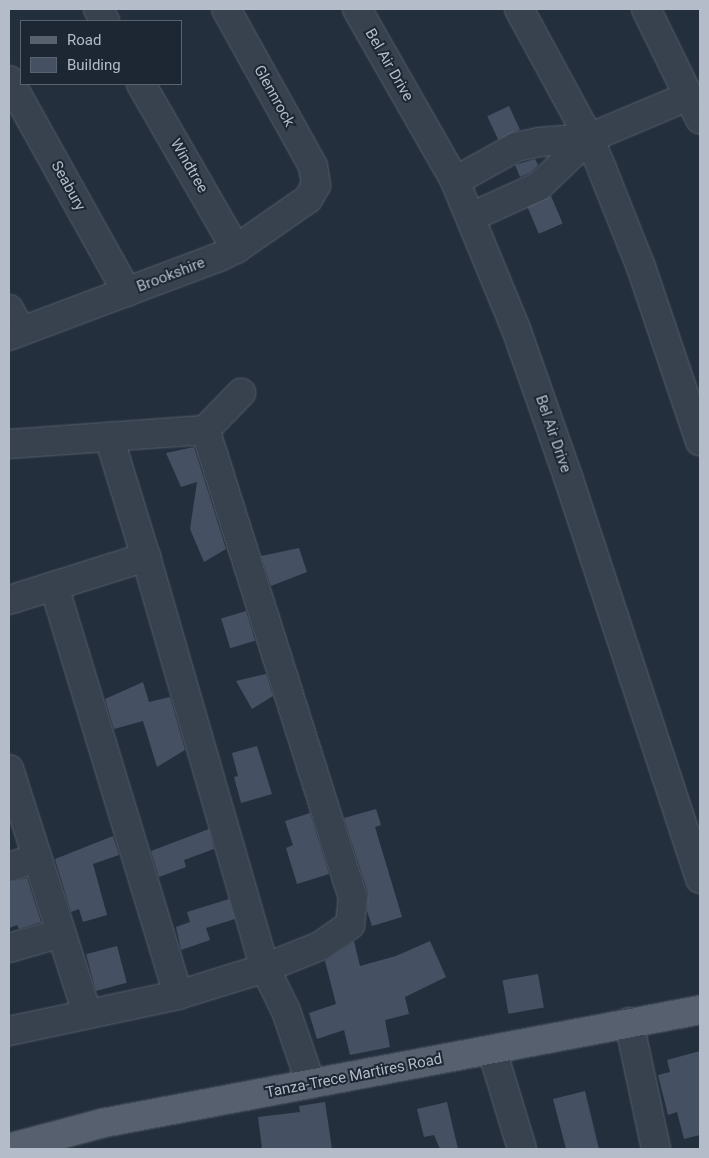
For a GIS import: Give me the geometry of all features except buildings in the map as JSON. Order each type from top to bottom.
[{"type":"main road","name":"Tanza-Trece Martires Road","points":[[9,1148],[103,1123],[700,1010]]},
{"type":"street","points":[[98,9],[105,20]]},
{"type":"street","name":"Glennrock","points":[[226,9],[314,166],[316,185]]},
{"type":"street","name":"Bel Air Drive","points":[[357,9],[455,181],[516,329],[568,478],[700,879]]},
{"type":"street","points":[[519,9],[589,138],[641,267],[700,441]]},
{"type":"street","points":[[455,181],[516,147],[539,142],[589,138],[695,107],[646,9]]},
{"type":"street","name":"Seabury","points":[[9,80],[127,292]]},
{"type":"street","name":"Windtree","points":[[142,85],[236,249]]},
{"type":"street","points":[[471,217],[539,186],[589,138]]},
{"type":"street","name":"Brookshire","points":[[13,325],[127,292],[236,249],[308,199],[316,185]]},
{"type":"street","points":[[9,444],[205,430],[240,393]]},
{"type":"street","points":[[9,1031],[178,995],[270,980],[350,925],[353,898],[205,430]]},
{"type":"street","points":[[109,437],[270,980],[286,1012],[303,1085]]},
{"type":"street","points":[[9,600],[146,557]]},
{"type":"street","points":[[54,586],[178,995]]},
{"type":"street","points":[[11,781],[86,1014]]},
{"type":"street","points":[[9,867],[37,858]]},
{"type":"street","points":[[9,948],[61,933]]},
{"type":"street","points":[[629,1022],[656,1149]]},
{"type":"street","points":[[492,1050],[522,1149]]}]
